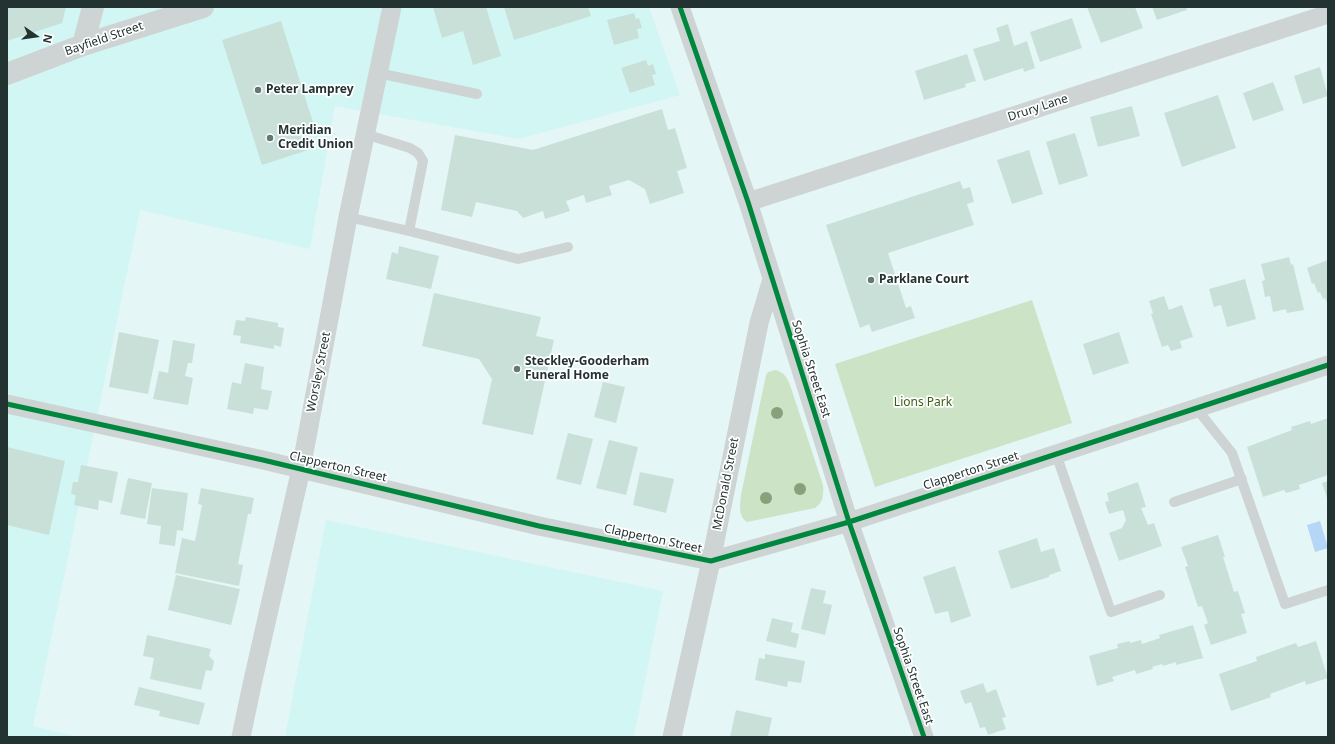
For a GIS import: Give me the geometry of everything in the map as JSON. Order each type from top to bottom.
[{"type":"main road","points":[[83,45],[93,7]]},
{"type":"main road","name":"Bayfield Street","points":[[7,74],[170,11],[203,7]]},
{"type":"street","name":"Worsley Street","points":[[241,737],[301,469],[348,217],[392,7]]},
{"type":"street","name":"Sophia Street East","points":[[680,7],[748,202],[849,522],[924,737]]},
{"type":"street","name":"Drury Lane","points":[[748,202],[1328,14]]},
{"type":"street","name":"McDonald Street","points":[[672,737],[711,562],[759,323],[772,279]]},
{"type":"street","name":"Clapperton Street","points":[[7,404],[301,469],[539,526],[711,562],[849,522],[1328,365]]},
{"type":"lane","points":[[378,73],[477,94]]},
{"type":"lane","points":[[365,134],[410,148],[418,153],[423,161],[409,231]]},
{"type":"lane","points":[[348,217],[518,259],[568,247]]},
{"type":"lane","points":[[1196,408],[1232,453],[1285,604],[1328,590]]},
{"type":"lane","points":[[1056,454],[1111,612],[1160,595]]},
{"type":"lane","points":[[1174,502],[1242,479]]},
{"type":"shaded area","points":[[7,7],[649,7],[680,95],[519,139],[335,106],[310,249],[140,210],[33,726],[79,737],[7,737]]},
{"type":"shaded area","points":[[326,520],[663,591],[634,737],[285,737]]},
{"type":"shaded area","points":[[1320,521],[1328,548],[1315,552],[1307,525]]},
{"type":"green space","name":"Lions Park","points":[[1032,300],[1072,423],[875,487],[835,364]]},
{"type":"green space","points":[[775,370],[784,374],[790,385],[823,485],[823,495],[820,504],[815,508],[747,522],[742,517],[741,513],[741,495],[766,375],[768,372]]},
{"type":"building","points":[[7,7],[66,7],[62,23],[7,41]]},
{"type":"building","points":[[433,7],[486,7],[501,56],[473,65],[463,31],[442,38]]},
{"type":"building","points":[[504,7],[588,7],[591,16],[514,40]]},
{"type":"building","points":[[1087,7],[1135,7],[1143,28],[1101,43]]},
{"type":"building","points":[[1152,7],[1186,7],[1187,10],[1157,20]]},
{"type":"building","points":[[634,13],[636,19],[639,18],[642,28],[637,29],[639,38],[614,45],[607,20]]},
{"type":"building","points":[[1072,18],[1082,48],[1040,62],[1030,32]]},
{"type":"building","points":[[281,21],[316,132],[304,136],[308,150],[262,165],[222,40]]},
{"type":"building","points":[[1008,24],[1014,46],[1027,41],[1035,68],[1024,72],[1023,68],[984,81],[973,49],[1000,41],[996,28]]},
{"type":"building","points":[[967,54],[976,81],[965,84],[966,87],[924,100],[915,71]]},
{"type":"building","points":[[646,60],[648,66],[653,64],[656,74],[652,75],[655,85],[630,93],[621,68]]},
{"type":"building","points":[[1320,67],[1328,96],[1303,104],[1294,76]]},
{"type":"building","points":[[1273,82],[1284,110],[1253,121],[1243,93]]},
{"type":"building","points":[[1218,95],[1236,148],[1182,167],[1164,113]]},
{"type":"building","points":[[1132,106],[1140,136],[1098,147],[1090,117]]},
{"type":"building","points":[[662,109],[668,130],[675,128],[687,168],[677,171],[684,193],[650,204],[645,189],[629,180],[609,186],[612,195],[586,203],[584,195],[566,201],[570,211],[545,219],[543,211],[523,218],[517,211],[476,202],[472,217],[441,210],[455,135],[533,150]]},
{"type":"building","points":[[1075,133],[1088,176],[1059,185],[1046,142]]},
{"type":"building","points":[[1029,150],[1043,194],[1012,204],[997,160]]},
{"type":"building","name":"Parklane Court","points":[[960,181],[963,189],[970,187],[974,202],[967,204],[974,225],[888,253],[906,308],[911,306],[915,318],[872,332],[869,324],[860,328],[826,225]]},
{"type":"building","points":[[399,246],[439,256],[431,289],[386,279],[392,252],[398,254]]},
{"type":"building","points":[[1289,257],[1291,265],[1293,264],[1304,310],[1287,313],[1286,309],[1273,312],[1270,296],[1265,297],[1262,281],[1265,280],[1261,264]]},
{"type":"building","points":[[1328,260],[1328,305],[1320,292],[1318,293],[1314,283],[1312,284],[1307,268]]},
{"type":"building","points":[[1245,279],[1256,319],[1227,327],[1221,305],[1214,307],[1209,289]]},
{"type":"building","name":"Steckley-Gooderham Funeral Home","points":[[434,293],[541,317],[536,336],[554,340],[533,435],[482,424],[492,379],[479,359],[422,346]]},
{"type":"building","points":[[1164,296],[1169,310],[1182,305],[1193,337],[1180,341],[1182,348],[1171,351],[1168,345],[1162,347],[1151,314],[1153,313],[1149,301]]},
{"type":"building","points":[[246,317],[278,323],[278,327],[284,328],[281,347],[274,345],[274,349],[240,343],[241,336],[233,335],[236,320],[245,321]]},
{"type":"building","points":[[119,332],[159,340],[148,394],[109,387]]},
{"type":"building","points":[[1119,332],[1129,363],[1093,375],[1083,344]]},
{"type":"building","points":[[173,340],[195,344],[192,363],[188,363],[185,376],[193,378],[188,405],[153,399],[159,371],[168,373]]},
{"type":"building","points":[[245,363],[264,367],[261,389],[272,391],[268,410],[254,408],[253,414],[227,409],[232,382],[241,384]]},
{"type":"building","points":[[603,382],[625,387],[616,423],[594,417]]},
{"type":"building","points":[[1328,418],[1328,475],[1299,485],[1300,489],[1286,493],[1284,490],[1263,497],[1247,447],[1292,430],[1291,427],[1310,421],[1311,424]]},
{"type":"building","points":[[568,433],[593,439],[581,485],[556,479]]},
{"type":"building","points":[[609,440],[638,447],[626,495],[596,488]]},
{"type":"building","points":[[7,447],[65,461],[49,535],[7,525]]},
{"type":"building","points":[[81,465],[118,472],[112,503],[99,500],[98,510],[74,505],[76,495],[71,494],[73,482],[78,482]]},
{"type":"building","points":[[640,472],[674,479],[666,513],[633,505]]},
{"type":"building","points":[[128,478],[152,483],[145,519],[120,514]]},
{"type":"building","points":[[1328,481],[1328,501],[1322,483]]},
{"type":"building","points":[[1138,482],[1146,507],[1141,508],[1148,525],[1154,523],[1162,546],[1119,561],[1109,533],[1122,528],[1126,520],[1123,510],[1109,514],[1105,502],[1109,501],[1107,493]]},
{"type":"building","points":[[152,488],[188,493],[183,531],[177,530],[175,546],[159,544],[161,526],[147,524]]},
{"type":"building","points":[[201,488],[254,498],[251,514],[248,514],[238,564],[243,565],[239,586],[175,573],[182,538],[195,541],[202,505],[198,504]]},
{"type":"building","points":[[1218,535],[1234,592],[1238,591],[1245,613],[1241,614],[1247,633],[1211,645],[1204,625],[1208,623],[1202,606],[1198,607],[1185,567],[1188,566],[1181,547]]},
{"type":"building","points":[[1037,538],[1041,552],[1054,548],[1061,571],[1049,575],[1049,577],[1011,589],[998,551]]},
{"type":"building","points":[[955,566],[971,616],[951,623],[948,611],[935,614],[923,577]]},
{"type":"building","points":[[176,575],[240,589],[231,625],[168,610]]},
{"type":"building","points":[[811,588],[826,591],[823,603],[832,605],[825,635],[801,629]]},
{"type":"building","points":[[772,618],[793,623],[791,632],[799,634],[796,648],[766,641]]},
{"type":"building","points":[[1193,625],[1203,658],[1176,665],[1176,662],[1163,666],[1162,664],[1152,667],[1153,669],[1136,674],[1135,670],[1112,677],[1114,681],[1097,686],[1089,656],[1118,648],[1117,644],[1130,641],[1130,643],[1141,640],[1142,644],[1160,638],[1159,635]]},
{"type":"building","points":[[147,635],[211,649],[209,656],[214,661],[212,671],[206,670],[201,690],[150,679],[154,658],[143,656]]},
{"type":"building","points":[[1316,641],[1328,678],[1306,685],[1305,681],[1270,694],[1271,697],[1231,711],[1219,674],[1257,661],[1256,657],[1296,643],[1298,647]]},
{"type":"building","points":[[765,654],[805,661],[801,683],[788,681],[787,687],[755,680],[759,658],[765,659]]},
{"type":"building","points":[[983,683],[987,693],[996,689],[1006,717],[1002,718],[1006,729],[988,735],[985,727],[980,728],[971,702],[965,704],[960,691]]},
{"type":"building","points":[[139,687],[205,703],[199,725],[159,716],[160,711],[134,705]]},
{"type":"building","points":[[736,710],[772,718],[768,737],[730,737]]},
{"type":"cycle path","points":[[680,7],[748,202],[849,522],[924,737]]},
{"type":"cycle path","points":[[7,404],[263,460],[539,526],[711,561],[849,522],[1328,365]]},
{"type":"place","name":"Peter Lamprey","points":[[258,90]]},
{"type":"place","name":"Meridian Credit Union","points":[[270,138]]},
{"type":"place","name":"Parklane Court","points":[[871,280]]},
{"type":"place","name":"Steckley-Gooderham Funeral Home","points":[[517,369]]}]
